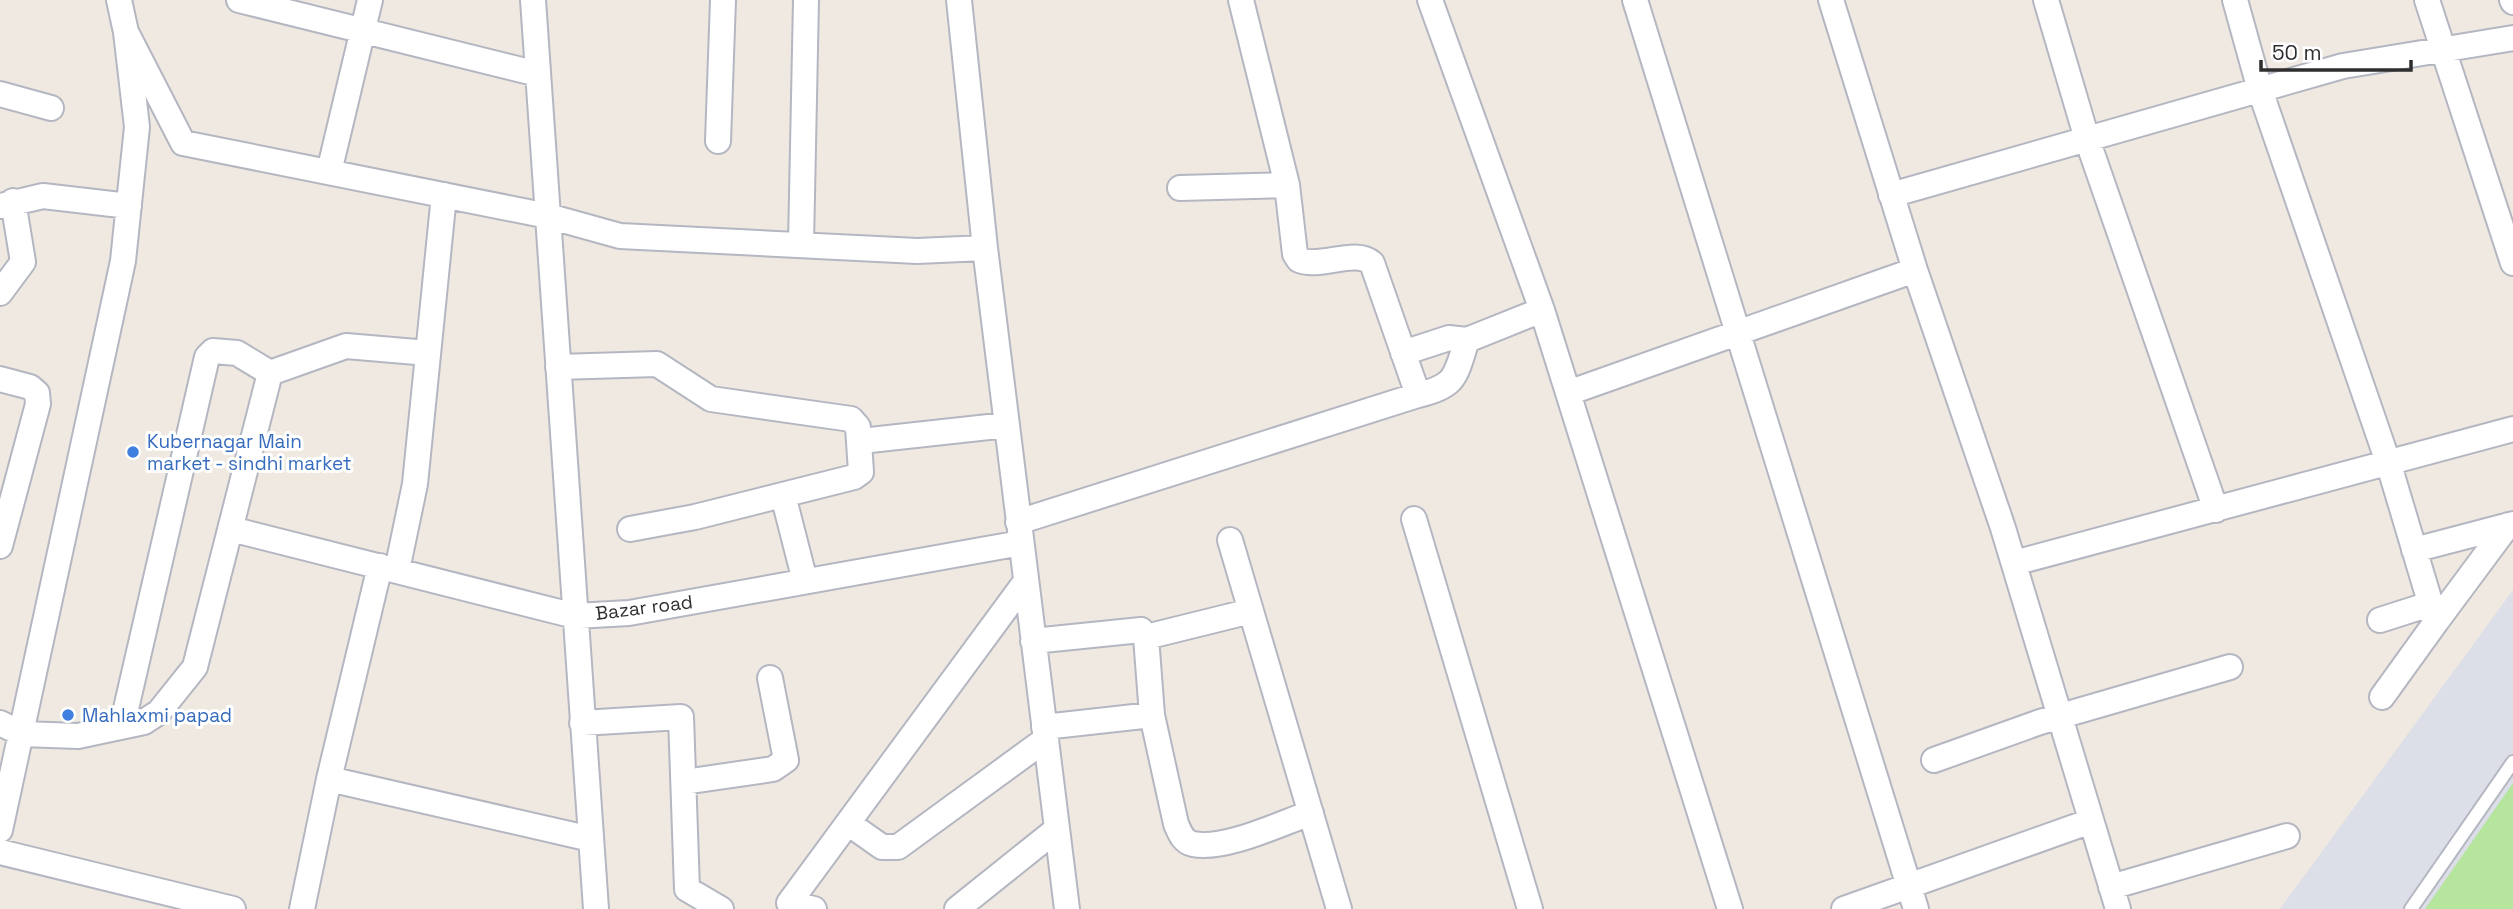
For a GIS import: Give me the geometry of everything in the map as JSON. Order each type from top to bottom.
[{"type":"street","points":[[0,830],[123,261],[137,127],[126,32],[119,0]]},
{"type":"street","points":[[239,0],[538,74]]},
{"type":"street","points":[[329,172],[370,0]]},
{"type":"street","points":[[533,0],[596,909]]},
{"type":"street","points":[[718,141],[723,0]]},
{"type":"street","points":[[801,244],[806,0]]},
{"type":"street","points":[[958,0],[1006,425],[1068,909]]},
{"type":"street","points":[[1241,0],[1287,185],[1297,258],[1308,263],[1368,259],[1418,396]]},
{"type":"street","points":[[1430,0],[1542,310],[1730,909]]},
{"type":"street","points":[[1634,0],[1913,897]]},
{"type":"street","points":[[1831,0],[1915,271],[2014,563],[2114,898],[2287,836]]},
{"type":"street","points":[[2046,0],[2087,139],[2216,510]]},
{"type":"street","points":[[2235,0],[2260,90],[2389,464],[2433,613]]},
{"type":"street","points":[[2427,0],[2441,50],[2502,193],[2513,263]]},
{"type":"street","points":[[126,32],[183,143],[548,216],[620,236],[917,251],[985,248]]},
{"type":"street","points":[[1891,195],[2343,66],[2513,38]]},
{"type":"street","points":[[0,94],[51,108]]},
{"type":"street","points":[[1180,188],[1287,185]]},
{"type":"street","points":[[302,909],[329,779],[388,568],[415,484],[444,195]]},
{"type":"street","points":[[0,293],[18,270],[24,257],[6,203],[43,196],[129,206]]},
{"type":"street","points":[[1568,393],[1915,271]]},
{"type":"street","points":[[1403,354],[1448,338],[1467,340],[1542,310]]},
{"type":"street","name":"Bazar road","points":[[232,528],[575,615],[629,613],[805,581],[1019,532],[1444,389],[1454,380],[1467,340]]},
{"type":"street","points":[[270,373],[346,346],[428,353]]},
{"type":"street","points":[[122,726],[203,366],[213,351],[223,351],[237,353],[270,373]]},
{"type":"street","points":[[558,367],[657,364],[711,399],[851,419],[858,427],[861,471],[854,477],[695,517],[630,528]]},
{"type":"street","points":[[0,723],[22,734],[78,736],[144,722],[159,712],[195,667],[270,373]]},
{"type":"street","points":[[0,379],[30,387],[37,393],[38,404],[0,546]]},
{"type":"street","points":[[861,441],[1006,425]]},
{"type":"street","points":[[2014,563],[2513,429]]},
{"type":"street","points":[[783,495],[805,581]]},
{"type":"street","points":[[1414,519],[1531,909]]},
{"type":"street","points":[[2414,550],[2511,525]]},
{"type":"street","points":[[2382,697],[2433,613],[2511,525]]},
{"type":"street","points":[[1230,540],[1339,909]]},
{"type":"street","points":[[786,906],[1026,582]]},
{"type":"street","points":[[1146,637],[1251,611]]},
{"type":"street","points":[[2380,621],[2433,613]]},
{"type":"street","points":[[1033,641],[1141,630],[1146,637],[1152,715],[1176,824],[1183,838],[1191,844],[1209,844],[1239,838],[1311,813]]},
{"type":"street","points":[[1934,760],[2060,718],[2230,667]]},
{"type":"street","points":[[684,782],[773,769],[786,760],[770,678]]},
{"type":"street","points":[[848,823],[881,848],[898,847],[1045,733],[1152,715]]},
{"type":"street","points":[[582,723],[681,718],[687,890],[721,909]]},
{"type":"street","points":[[329,779],[592,839]]},
{"type":"street","points":[[1844,909],[1913,897],[2091,821]]},
{"type":"street","points":[[957,909],[1058,830]]},
{"type":"street","points":[[0,852],[233,909]]},
{"type":"street","points":[[786,906],[814,909]]},
{"type":"lane","points":[[2411,909],[2513,762]]},
{"type":"shaded area","points":[[2513,590],[2513,909],[2280,909]]},
{"type":"green space","points":[[2513,783],[2513,909],[2425,909]]},
{"type":"place","name":"Kubernagar Main market - sindhi market","points":[[133,452]]},
{"type":"place","name":"Mahlaxmi papad","points":[[68,715]]}]
